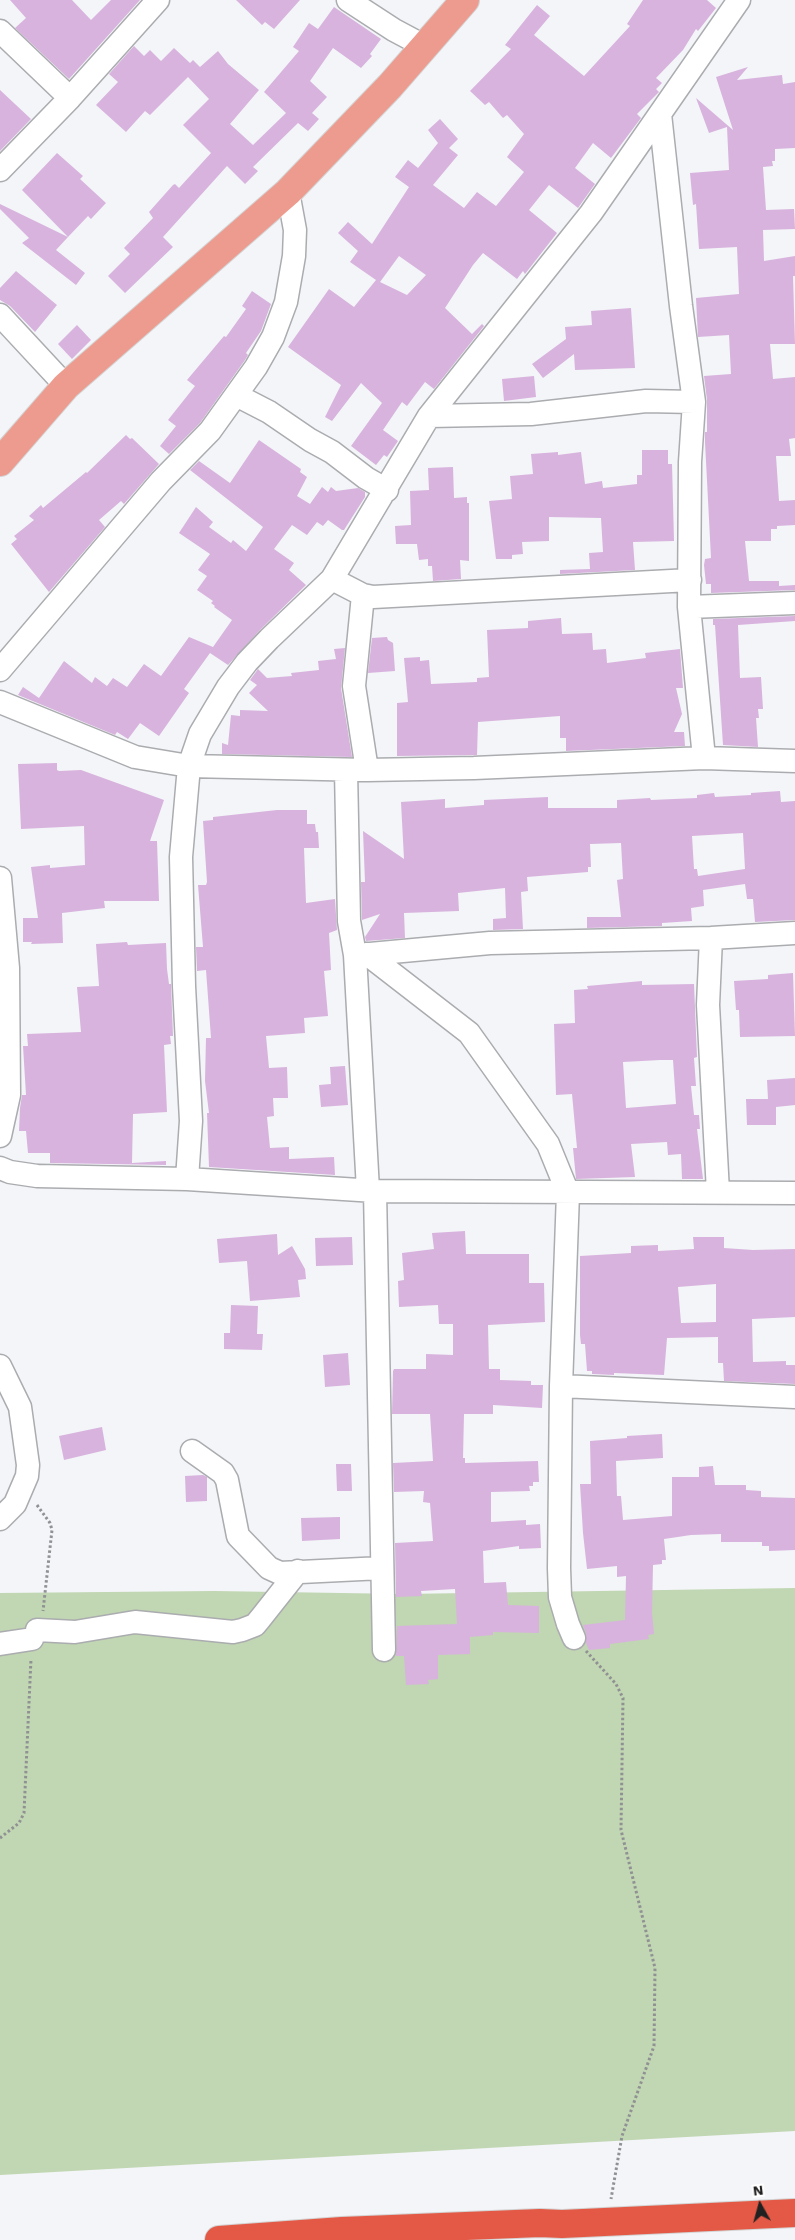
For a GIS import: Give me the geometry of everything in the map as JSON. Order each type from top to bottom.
[{"type":"highway","points":[[219,2240],[342,2230],[540,2223],[560,2232],[607,2222],[795,2213]]},
{"type":"main road","points":[[0,462],[66,386],[288,192],[390,86],[465,0]]},
{"type":"street","points":[[0,170],[70,98],[158,0]]},
{"type":"street","points":[[348,0],[394,30],[424,46]]},
{"type":"street","points":[[187,1179],[190,1121],[181,857],[189,766],[200,734],[228,687],[247,662],[332,579],[430,416],[592,213],[739,0]]},
{"type":"street","points":[[0,31],[70,98]]},
{"type":"street","points":[[660,114],[681,306],[694,402],[690,462],[689,607],[704,758]]},
{"type":"street","points":[[0,670],[154,488],[210,430],[236,395],[273,337],[286,302],[294,256],[295,230],[288,192]]},
{"type":"street","points":[[0,315],[66,386]]},
{"type":"street","points":[[236,395],[269,412],[310,440],[332,452],[366,478],[387,490]]},
{"type":"street","points":[[430,416],[531,414],[646,401],[694,402]]},
{"type":"street","points":[[332,579],[363,595],[373,597],[690,580]]},
{"type":"street","points":[[363,595],[354,686],[356,770],[347,878],[350,921],[361,954],[372,1190],[384,1650]]},
{"type":"street","points":[[689,607],[795,604]]},
{"type":"street","points":[[0,702],[135,757],[189,766],[356,770],[474,768],[704,758],[795,761]]},
{"type":"street","points":[[0,878],[8,968],[9,1095],[0,1136]]},
{"type":"street","points":[[361,954],[490,943],[711,938],[795,933]]},
{"type":"street","points":[[711,938],[708,1005],[718,1192]]},
{"type":"street","points":[[361,954],[469,1033],[548,1144],[568,1193],[561,1386],[559,1568],[560,1597],[574,1638]]},
{"type":"street","points":[[0,1168],[10,1172],[38,1176],[187,1179],[372,1190],[568,1193],[795,1193]]},
{"type":"street","points":[[0,1366],[20,1407],[28,1465],[23,1486],[15,1504],[0,1519]]},
{"type":"street","points":[[561,1386],[795,1397]]},
{"type":"street","points":[[192,1451],[220,1469],[226,1477],[237,1532],[241,1541],[274,1571],[280,1573],[382,1568]]},
{"type":"street","points":[[0,1644],[35,1635],[75,1632],[135,1622],[233,1632],[242,1630],[254,1624],[260,1618],[298,1571]]},
{"type":"path","points":[[0,1838],[19,1824],[24,1813],[35,1635],[42,1623],[52,1530],[50,1523],[23,1486]]},
{"type":"path","points":[[574,1638],[616,1684],[623,1698],[621,1830],[655,1968],[654,2046],[622,2136],[607,2222]]},
{"type":"green space","points":[[795,1588],[795,2131],[0,2175],[0,1593],[214,1591],[404,1594]]},
{"type":"building","points":[[10,0],[72,0],[91,20],[111,0],[140,0],[69,79],[15,28],[26,18]]},
{"type":"building","points":[[236,0],[300,0],[274,29],[265,22],[262,25]]},
{"type":"building","points":[[643,0],[707,0],[716,8],[698,31],[696,29],[683,50],[656,78],[662,83],[656,89],[659,92],[637,114],[641,118],[611,158],[593,143],[575,168],[595,184],[578,208],[549,185],[529,210],[557,233],[525,274],[523,271],[517,279],[483,253],[473,265],[445,308],[472,334],[482,324],[484,326],[434,389],[425,382],[407,406],[402,402],[383,430],[398,441],[387,457],[384,455],[376,465],[351,446],[382,403],[361,383],[332,421],[325,417],[341,385],[288,347],[329,289],[354,307],[376,280],[350,262],[358,251],[338,233],[348,222],[372,244],[409,187],[395,177],[408,160],[418,168],[438,143],[428,130],[440,119],[458,139],[449,148],[458,155],[433,185],[464,208],[477,192],[496,206],[524,172],[507,157],[524,134],[507,115],[503,118],[489,102],[485,105],[470,91],[511,49],[505,45],[537,5],[550,16],[534,35],[584,76],[630,26],[627,24]],"holes":[[[399,256],[426,275],[407,295],[380,282]]]},
{"type":"building","points":[[334,7],[381,39],[370,54],[372,56],[361,68],[333,48],[310,81],[327,97],[312,113],[319,119],[308,131],[298,123],[253,167],[258,171],[245,184],[227,166],[163,237],[173,247],[125,293],[108,276],[130,254],[124,248],[153,218],[149,212],[173,185],[175,184],[179,188],[211,153],[183,125],[209,99],[188,77],[150,115],[145,111],[126,132],[96,105],[118,82],[109,74],[134,46],[144,56],[150,50],[161,61],[174,48],[190,63],[193,60],[200,67],[218,51],[228,64],[259,90],[230,124],[253,145],[286,113],[264,92],[299,51],[293,47],[309,23],[318,29]]},
{"type":"building","points":[[748,67],[737,80],[782,75],[783,84],[795,82],[795,148],[775,149],[775,161],[772,161],[773,166],[763,167],[766,210],[794,209],[795,229],[763,230],[764,261],[795,256],[795,276],[793,276],[795,344],[770,344],[773,379],[795,377],[795,438],[789,439],[791,456],[776,456],[779,501],[795,500],[795,525],[777,526],[777,529],[771,529],[771,541],[745,541],[749,581],[779,581],[779,586],[795,585],[795,590],[711,593],[711,584],[706,584],[704,565],[705,559],[711,558],[705,442],[705,432],[707,432],[707,400],[704,376],[731,374],[729,335],[698,337],[696,298],[739,294],[737,247],[699,249],[696,204],[693,205],[690,173],[729,170],[727,127],[709,133],[696,98],[733,130],[716,77]]},
{"type":"building","points":[[0,90],[31,119],[0,151]]},
{"type":"building","points":[[57,153],[83,176],[80,179],[106,203],[91,219],[88,216],[68,237],[22,190]]},
{"type":"building","points":[[0,204],[68,237],[56,250],[85,273],[76,285],[22,243],[29,238],[0,209]]},
{"type":"building","points":[[16,271],[57,305],[35,332],[10,306],[0,300],[0,288]]},
{"type":"building","points":[[252,291],[271,304],[261,331],[246,353],[248,355],[245,360],[200,423],[169,454],[160,446],[176,426],[168,420],[195,386],[187,380],[224,336],[226,337],[246,309],[242,306]]},
{"type":"building","points":[[631,308],[635,368],[575,370],[574,354],[543,378],[532,364],[566,339],[565,327],[592,325],[591,311]]},
{"type":"building","points":[[77,325],[91,340],[72,359],[58,344]]},
{"type":"building","points":[[534,376],[536,397],[504,401],[502,379]]},
{"type":"building","points":[[126,435],[130,439],[132,438],[159,464],[124,504],[121,501],[99,520],[105,527],[49,592],[11,544],[17,539],[14,536],[34,520],[29,516],[41,505],[43,508],[87,473]]},
{"type":"building","points":[[259,440],[301,469],[300,472],[307,477],[297,496],[310,504],[322,487],[328,492],[331,487],[336,491],[358,488],[365,492],[365,497],[344,530],[328,520],[323,526],[317,522],[307,535],[292,525],[274,549],[294,563],[289,570],[306,585],[260,630],[228,665],[210,653],[184,689],[189,693],[159,736],[140,723],[128,739],[117,732],[115,735],[18,695],[23,687],[39,698],[64,661],[92,683],[95,677],[107,686],[113,678],[127,687],[144,664],[161,676],[189,637],[213,647],[232,620],[214,607],[211,603],[213,601],[197,590],[207,576],[198,570],[210,554],[179,533],[196,507],[213,522],[209,527],[231,543],[233,540],[246,551],[263,527],[190,470],[199,461],[230,483]]},
{"type":"building","points":[[642,450],[668,450],[668,464],[672,464],[674,541],[633,542],[635,570],[560,574],[560,570],[590,569],[589,553],[603,552],[601,518],[549,517],[549,541],[522,542],[523,554],[512,555],[512,559],[496,559],[489,501],[512,499],[510,476],[533,474],[531,454],[558,452],[558,455],[581,452],[585,484],[602,481],[603,488],[637,484],[637,475],[642,475]]},
{"type":"building","points":[[453,467],[454,498],[467,497],[467,503],[469,503],[469,561],[460,560],[461,579],[433,581],[432,566],[428,566],[428,559],[419,560],[417,544],[396,544],[395,526],[411,525],[410,491],[429,490],[428,468]]},
{"type":"building","points":[[795,616],[795,621],[738,625],[740,678],[761,677],[763,709],[758,709],[759,718],[756,718],[758,747],[723,745],[715,625],[713,625],[713,619]]},
{"type":"building","points":[[561,618],[562,634],[592,633],[593,650],[606,649],[607,663],[646,658],[645,653],[680,649],[683,688],[676,688],[682,714],[674,732],[684,732],[685,746],[566,751],[566,738],[560,738],[560,716],[478,722],[477,755],[397,756],[397,703],[408,702],[404,658],[420,657],[420,661],[429,660],[431,684],[477,682],[477,678],[489,677],[487,630],[528,628],[528,621]]},
{"type":"building","points":[[387,637],[393,643],[395,671],[368,673],[372,638]]},
{"type":"building","points":[[345,648],[341,688],[352,757],[222,754],[222,743],[228,745],[231,715],[240,716],[240,710],[268,711],[249,693],[257,685],[250,680],[258,669],[267,678],[292,676],[291,673],[319,670],[318,661],[336,659],[334,649]]},
{"type":"building","points":[[57,763],[57,770],[59,771],[81,770],[164,800],[150,841],[157,841],[159,901],[104,901],[105,908],[62,913],[63,943],[31,944],[32,942],[23,942],[23,918],[38,918],[31,867],[50,865],[50,868],[85,865],[84,826],[21,829],[18,764]]},
{"type":"building","points":[[780,791],[781,802],[795,801],[795,920],[755,922],[753,899],[747,899],[745,884],[703,890],[704,906],[691,908],[692,921],[662,923],[662,926],[587,928],[587,917],[621,917],[617,880],[623,879],[621,843],[590,844],[591,867],[588,867],[588,872],[527,877],[528,891],[521,892],[523,929],[493,930],[493,919],[506,918],[505,888],[458,893],[459,911],[404,913],[405,938],[366,941],[365,937],[380,914],[362,920],[361,882],[365,882],[363,831],[404,859],[401,802],[445,799],[445,808],[484,805],[484,800],[548,797],[548,808],[617,808],[617,800],[697,798],[697,795],[714,793],[715,797],[751,795],[751,793]],"holes":[[[743,833],[745,869],[698,876],[697,869],[694,869],[692,836]]]},
{"type":"building","points":[[277,810],[307,810],[307,824],[315,824],[316,832],[318,832],[319,848],[304,848],[306,903],[335,899],[337,930],[329,933],[331,970],[324,971],[328,1016],[304,1018],[305,1033],[266,1036],[269,1068],[287,1067],[288,1098],[273,1098],[274,1116],[267,1117],[270,1148],[289,1147],[289,1159],[334,1157],[335,1175],[209,1167],[207,1113],[209,1113],[205,1081],[206,1038],[211,1038],[206,970],[197,971],[196,947],[203,947],[198,885],[206,885],[207,882],[203,821],[213,820],[213,817]]},
{"type":"building","points":[[127,942],[128,945],[166,943],[167,969],[169,984],[171,984],[173,1036],[170,1036],[171,1044],[164,1045],[167,1112],[133,1114],[132,1163],[166,1161],[166,1165],[50,1163],[50,1153],[28,1153],[26,1131],[19,1131],[22,1095],[26,1095],[23,1046],[28,1046],[27,1034],[81,1032],[77,987],[99,986],[96,944]]},
{"type":"building","points":[[793,973],[795,1036],[740,1037],[739,1010],[736,1010],[734,981],[768,979],[768,975]]},
{"type":"building","points":[[642,981],[642,985],[694,984],[697,1057],[694,1058],[696,1086],[691,1086],[694,1115],[699,1115],[700,1129],[697,1129],[703,1179],[682,1179],[681,1154],[668,1155],[667,1142],[631,1144],[635,1177],[576,1179],[573,1148],[577,1148],[572,1094],[556,1095],[554,1024],[575,1023],[574,990],[588,989],[587,986]],"holes":[[[673,1060],[676,1104],[626,1108],[623,1062]]]},
{"type":"building","points":[[345,1066],[348,1105],[321,1107],[319,1085],[331,1084],[330,1067]]},
{"type":"building","points":[[795,1078],[795,1105],[776,1107],[776,1125],[747,1125],[746,1099],[768,1099],[767,1080]]},
{"type":"building","points":[[465,1231],[466,1254],[529,1254],[529,1283],[544,1283],[545,1322],[488,1325],[489,1369],[500,1369],[500,1380],[531,1381],[531,1385],[543,1385],[542,1408],[493,1405],[493,1414],[464,1414],[463,1458],[465,1458],[465,1463],[538,1461],[539,1482],[533,1482],[533,1486],[529,1486],[530,1491],[491,1492],[491,1522],[526,1520],[526,1525],[540,1524],[541,1548],[519,1549],[519,1546],[483,1551],[484,1583],[506,1582],[508,1605],[539,1606],[539,1633],[493,1632],[493,1635],[470,1637],[470,1654],[438,1655],[438,1679],[428,1680],[429,1684],[406,1685],[404,1656],[396,1656],[397,1626],[457,1624],[455,1589],[421,1591],[422,1596],[396,1597],[395,1543],[433,1541],[430,1503],[423,1502],[424,1491],[394,1492],[393,1463],[433,1461],[430,1414],[392,1414],[393,1371],[394,1369],[426,1369],[426,1354],[453,1355],[453,1324],[439,1324],[438,1305],[399,1307],[398,1281],[404,1280],[402,1253],[434,1249],[432,1233]]},
{"type":"building","points":[[277,1234],[278,1255],[292,1246],[305,1269],[306,1279],[298,1280],[300,1297],[250,1301],[247,1261],[219,1263],[217,1239]]},
{"type":"building","points":[[352,1237],[353,1265],[316,1266],[315,1238]]},
{"type":"building","points":[[693,1237],[724,1237],[724,1248],[753,1250],[795,1249],[795,1317],[752,1319],[753,1362],[786,1361],[786,1365],[795,1365],[795,1384],[724,1381],[723,1363],[718,1363],[718,1337],[667,1338],[664,1375],[592,1374],[592,1371],[587,1371],[585,1344],[581,1344],[580,1335],[580,1256],[631,1253],[631,1246],[658,1245],[658,1251],[694,1249]],"holes":[[[716,1284],[716,1322],[681,1323],[678,1287]]]},
{"type":"building","points":[[231,1305],[258,1306],[257,1334],[263,1334],[262,1350],[224,1349],[224,1333],[230,1333]]},
{"type":"building","points":[[348,1353],[350,1385],[325,1387],[323,1355]]},
{"type":"building","points":[[102,1427],[106,1450],[64,1460],[59,1436]]},
{"type":"building","points":[[662,1434],[663,1458],[616,1461],[617,1496],[621,1496],[623,1520],[672,1516],[672,1477],[699,1477],[699,1467],[713,1466],[715,1485],[746,1485],[746,1490],[761,1491],[761,1497],[795,1498],[795,1550],[769,1551],[769,1546],[762,1546],[762,1542],[721,1542],[721,1534],[691,1535],[664,1539],[666,1560],[662,1560],[662,1564],[653,1565],[652,1613],[654,1634],[648,1635],[649,1639],[610,1644],[610,1648],[589,1650],[583,1625],[625,1620],[626,1576],[617,1577],[617,1566],[587,1569],[580,1484],[591,1484],[590,1441]]},
{"type":"building","points":[[336,1464],[351,1464],[352,1491],[337,1491]]},
{"type":"building","points":[[203,1475],[207,1477],[207,1501],[186,1502],[185,1476]]},
{"type":"building","points":[[340,1517],[340,1539],[302,1541],[301,1518]]}]
